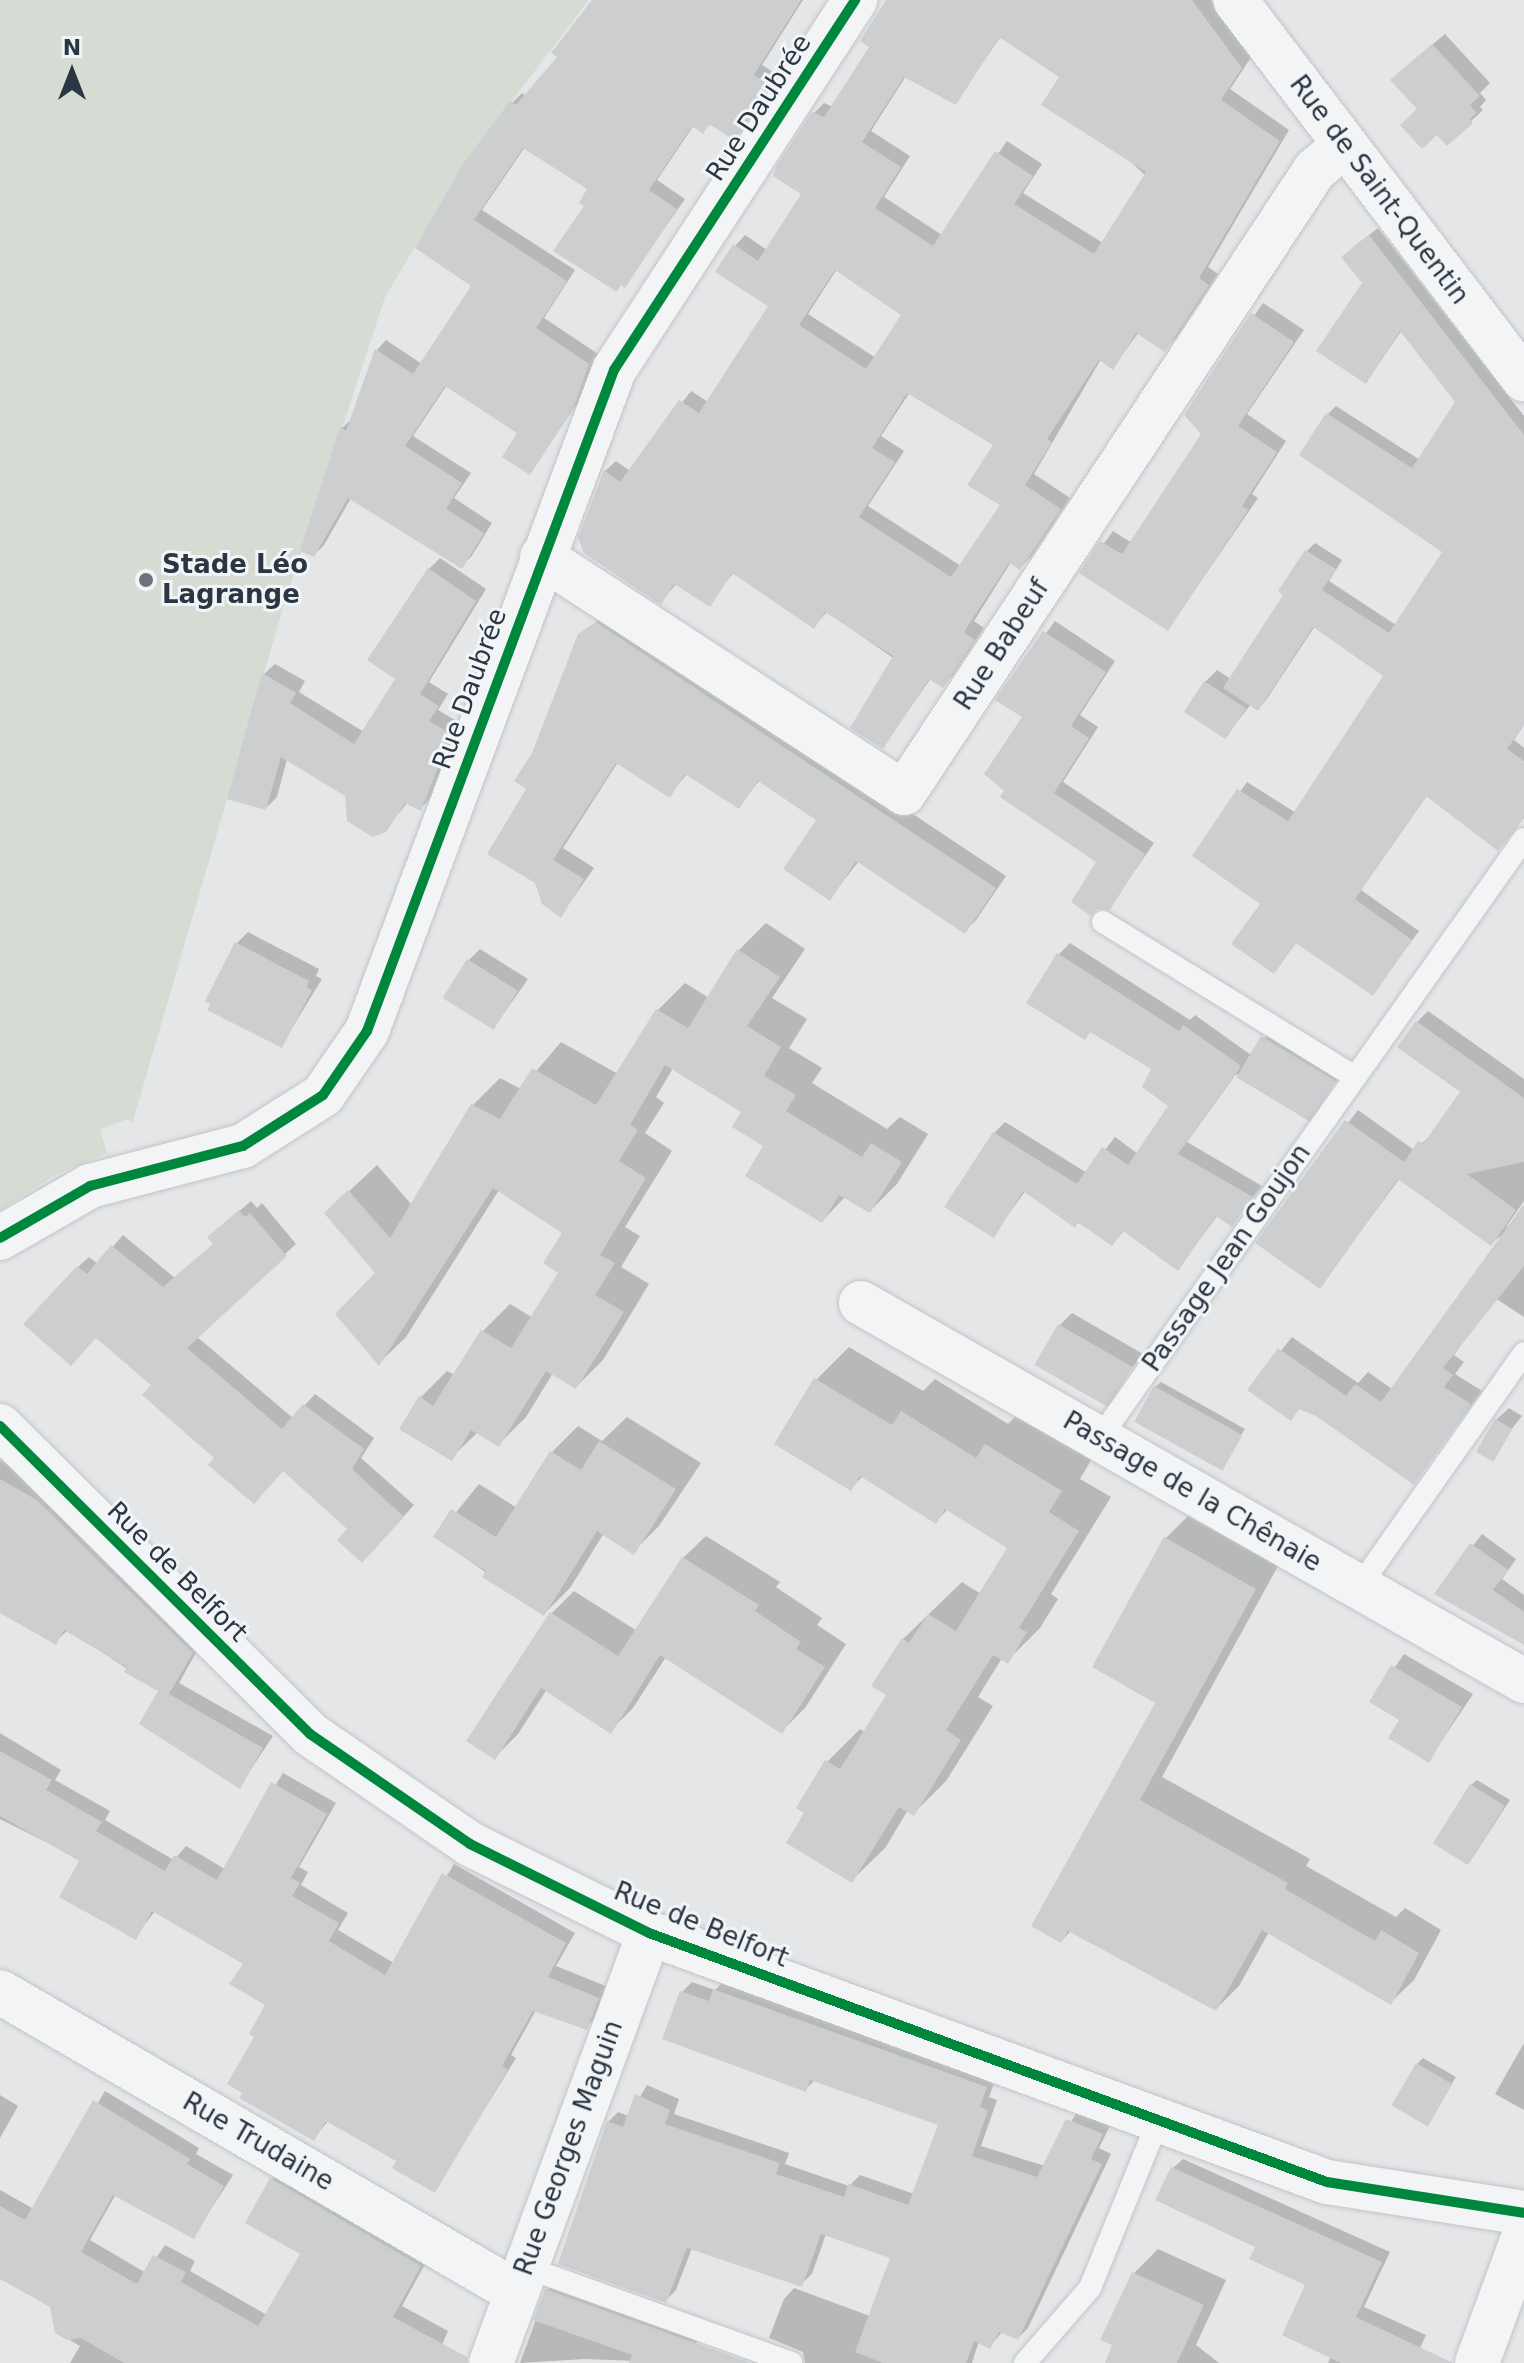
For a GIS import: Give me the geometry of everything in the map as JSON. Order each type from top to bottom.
[{"type":"street","name":"Rue Daubrée","points":[[0,1238],[90,1186],[243,1146],[323,1095],[367,1031],[614,370],[855,0]]},
{"type":"street","name":"Rue de Saint-Quentin","points":[[1235,0],[1522,372]]},
{"type":"street","name":"Rue Babeuf","points":[[542,557],[904,793],[1315,170],[1345,145]]},
{"type":"street","name":"Passage de la Chênaie","points":[[861,1303],[1524,1681]]},
{"type":"street","name":"Rue de Belfort","points":[[0,1426],[310,1734],[470,1844],[649,1933],[1327,2182],[1524,2213]]},
{"type":"street","name":"Rue Georges Maguin","points":[[491,2363],[649,1933]]},
{"type":"street","name":"Rue Trudaine","points":[[0,1992],[520,2280]]},
{"type":"street","points":[[1477,2363],[1524,2235]]},
{"type":"lane","name":"Passage Jean Goujon","points":[[1099,1439],[1524,839]]},
{"type":"lane","points":[[1103,922],[1355,1077]]},
{"type":"lane","points":[[1359,1587],[1524,1353]]},
{"type":"lane","points":[[1025,2363],[1090,2288],[1159,2119]]},
{"type":"lane","points":[[520,2280],[791,2363]]},
{"type":"shaded area","name":"Stade Léo Lagrange","points":[[0,0],[589,0],[469,157],[385,297],[283,608],[132,1124],[128,1119],[100,1129],[107,1153],[55,1175],[0,1210]]},
{"type":"building","points":[[592,0],[801,0],[754,75],[770,85],[734,140],[709,124],[703,134],[692,126],[649,190],[677,209],[625,288],[621,285],[617,292],[553,251],[584,206],[579,203],[587,189],[523,148],[474,220],[567,281],[536,328],[589,364],[573,409],[530,475],[502,457],[517,433],[445,386],[405,446],[462,483],[446,509],[484,533],[462,569],[348,498],[314,557],[300,551],[340,427],[346,431],[375,349],[413,374],[471,286],[415,248],[463,164],[510,101],[516,105],[557,57],[551,53]]},
{"type":"building","points":[[886,0],[1192,0],[1242,68],[1221,100],[1280,141],[1199,278],[1209,285],[1165,352],[1136,333],[1113,370],[1099,360],[1047,439],[1052,442],[1025,485],[1061,509],[1020,570],[1009,563],[964,632],[975,640],[943,688],[929,679],[883,749],[850,728],[893,656],[825,612],[814,629],[732,573],[710,607],[674,584],[661,605],[584,553],[578,538],[604,470],[620,482],[679,400],[699,413],[768,306],[715,272],[733,244],[758,261],[801,194],[773,176],[776,167],[812,112],[824,117],[869,47],[860,41]],"holes":[[[999,37],[1059,77],[1041,105],[1146,172],[1094,254],[1014,204],[1033,176],[995,151],[933,246],[875,208],[901,167],[862,142],[904,77],[956,105]],[[835,270],[901,315],[866,369],[799,325]],[[907,393],[993,445],[967,485],[1000,505],[951,577],[859,517],[895,462],[872,448]]]},
{"type":"building","points":[[1432,44],[1480,96],[1470,105],[1477,113],[1470,119],[1473,123],[1447,146],[1437,135],[1422,149],[1400,125],[1417,109],[1390,80]]},
{"type":"building","points":[[1369,235],[1524,435],[1524,725],[1507,749],[1524,761],[1524,818],[1498,851],[1426,796],[1355,899],[1412,940],[1373,996],[1296,943],[1274,974],[1231,944],[1260,904],[1192,856],[1237,789],[1288,821],[1383,676],[1313,627],[1258,711],[1223,688],[1283,595],[1278,591],[1305,550],[1336,569],[1322,590],[1389,633],[1442,552],[1299,455],[1326,413],[1412,468],[1455,402],[1400,331],[1366,384],[1316,351],[1362,283],[1341,257]]},
{"type":"building","points":[[1251,313],[1294,342],[1238,426],[1277,452],[1242,506],[1248,510],[1168,631],[1079,573],[1100,541],[1122,554],[1201,434],[1184,415]]},
{"type":"building","points":[[428,568],[476,601],[420,694],[439,706],[429,721],[451,734],[421,811],[405,803],[386,832],[373,837],[347,821],[345,796],[281,757],[266,810],[227,799],[262,673],[296,693],[290,703],[354,744],[395,679],[367,660]]},
{"type":"building","points":[[596,622],[996,888],[965,934],[856,861],[830,901],[783,869],[816,820],[758,781],[739,809],[685,774],[670,798],[616,763],[553,860],[584,879],[561,918],[542,904],[535,883],[487,854],[526,789],[514,781],[532,753],[578,634]]},
{"type":"building","points":[[1043,631],[1106,672],[1071,726],[1089,738],[1054,793],[1145,854],[1110,910],[1097,909],[1091,916],[1071,902],[1096,862],[1000,797],[1004,791],[984,774],[1022,717],[995,700]]},
{"type":"building","points":[[1204,681],[1246,708],[1226,739],[1184,712]]},
{"type":"building","points":[[235,942],[309,981],[307,987],[312,990],[282,1048],[207,1010],[210,1004],[205,1001]]},
{"type":"building","points":[[737,949],[780,977],[747,1026],[781,1047],[764,1076],[796,1095],[786,1111],[862,1157],[871,1143],[902,1162],[870,1213],[839,1195],[822,1223],[745,1176],[763,1146],[732,1127],[741,1112],[665,1065],[630,1125],[638,1130],[619,1161],[646,1178],[600,1255],[615,1263],[595,1295],[624,1312],[576,1389],[546,1371],[499,1447],[471,1430],[452,1461],[399,1429],[419,1396],[433,1406],[481,1330],[511,1348],[558,1273],[543,1263],[562,1233],[493,1188],[379,1366],[335,1314],[375,1273],[324,1213],[348,1190],[390,1238],[471,1104],[500,1119],[532,1068],[596,1105],[656,1009],[688,1028]]},
{"type":"building","points":[[1057,953],[1179,1031],[1183,1025],[1241,1066],[1178,1154],[1253,1197],[1232,1227],[1216,1216],[1178,1271],[1123,1231],[1112,1246],[1078,1222],[1075,1228],[1023,1191],[994,1238],[944,1207],[993,1132],[1077,1184],[1102,1147],[1128,1165],[1168,1106],[1142,1087],[1151,1069],[1090,1032],[1085,1040],[1026,1003]]},
{"type":"building","points":[[467,959],[518,991],[494,1030],[443,998]]},
{"type":"building","points":[[1416,1021],[1524,1098],[1524,1162],[1467,1174],[1516,1210],[1491,1246],[1398,1179],[1320,1289],[1255,1243],[1345,1120],[1404,1162],[1418,1141],[1423,1144],[1460,1092],[1397,1047]]},
{"type":"building","points":[[1261,1036],[1336,1081],[1311,1122],[1236,1077]]},
{"type":"building","points":[[1524,1204],[1524,1266],[1443,1368],[1453,1375],[1444,1387],[1471,1404],[1414,1485],[1316,1416],[1299,1409],[1291,1421],[1247,1390],[1278,1348],[1346,1396],[1355,1384],[1381,1402]]},
{"type":"building","points":[[239,1210],[245,1217],[250,1213],[287,1256],[187,1348],[282,1429],[303,1404],[364,1449],[352,1469],[404,1517],[362,1563],[337,1540],[347,1529],[283,1471],[254,1504],[208,1465],[214,1458],[142,1395],[151,1385],[96,1338],[71,1366],[23,1324],[77,1266],[87,1274],[111,1245],[163,1287],[213,1244],[207,1237]]},
{"type":"building","points":[[1058,1324],[1132,1367],[1109,1408],[1034,1365]]},
{"type":"building","points":[[814,1378],[892,1425],[901,1411],[976,1458],[985,1444],[1062,1491],[1049,1512],[1079,1531],[1019,1628],[1027,1632],[1008,1664],[993,1655],[946,1730],[961,1740],[914,1816],[899,1807],[852,1883],[786,1843],[804,1813],[796,1808],[825,1760],[840,1769],[886,1695],[871,1686],[902,1638],[909,1643],[928,1614],[956,1631],[1007,1548],[945,1509],[936,1524],[860,1476],[851,1491],[774,1444]]},
{"type":"building","points":[[1154,1386],[1242,1435],[1222,1471],[1134,1422]]},
{"type":"building","points":[[1495,1419],[1512,1429],[1493,1462],[1476,1452]]},
{"type":"building","points":[[599,1441],[676,1489],[634,1555],[597,1531],[544,1616],[482,1577],[486,1571],[433,1537],[451,1509],[496,1537],[550,1451],[581,1470]]},
{"type":"building","points":[[0,1479],[37,1500],[193,1653],[169,1694],[263,1748],[240,1789],[139,1724],[158,1691],[124,1672],[127,1667],[64,1630],[56,1645],[0,1613]]},
{"type":"building","points":[[1164,1537],[1256,1589],[1140,1800],[1288,1883],[1285,1889],[1375,1941],[1381,1930],[1419,1953],[1391,2005],[1262,1930],[1216,2011],[1068,1931],[1061,1943],[1031,1926],[1155,1703],[1092,1667]]},
{"type":"building","points":[[1470,1543],[1508,1570],[1493,1590],[1524,1612],[1524,1645],[1434,1594]]},
{"type":"building","points":[[682,1557],[759,1605],[755,1611],[801,1642],[796,1649],[825,1667],[782,1734],[660,1655],[611,1734],[541,1688],[495,1760],[466,1741],[550,1612],[618,1656]]},
{"type":"building","points":[[1391,1665],[1462,1707],[1429,1763],[1388,1738],[1399,1720],[1369,1702]]},
{"type":"building","points":[[0,1751],[52,1780],[46,1790],[102,1822],[96,1831],[165,1871],[174,1855],[217,1880],[271,1782],[327,1814],[291,1878],[300,1883],[292,1896],[339,1923],[329,1941],[385,1975],[442,1873],[566,1943],[548,1977],[599,1998],[587,2030],[533,2011],[502,2066],[508,2069],[435,2193],[392,2168],[396,2161],[326,2121],[314,2141],[239,2098],[242,2093],[227,2084],[254,2037],[249,2034],[265,2005],[229,1984],[243,1964],[152,1911],[136,1940],[59,1897],[79,1861],[0,1816]]},
{"type":"building","points":[[1470,1784],[1505,1806],[1468,1865],[1433,1843]]},
{"type":"building","points":[[713,1989],[987,2087],[980,2107],[988,2110],[972,2156],[1037,2177],[1066,2119],[1103,2134],[1091,2159],[1102,2164],[1018,2340],[999,2332],[990,2349],[974,2341],[966,2363],[883,2363],[855,2352],[890,2258],[821,2234],[802,2287],[687,2248],[666,2303],[558,2264],[607,2121],[623,2127],[635,2094],[670,2110],[665,2124],[780,2163],[776,2174],[844,2197],[848,2184],[908,2205],[938,2125],[810,2080],[806,2092],[662,2039],[680,1991],[709,2001]]},
{"type":"building","points":[[1416,2063],[1452,2084],[1428,2126],[1392,2105]]},
{"type":"building","points":[[93,2100],[190,2159],[187,2164],[224,2186],[194,2239],[113,2195],[81,2252],[137,2284],[153,2255],[186,2272],[181,2282],[258,2326],[300,2254],[245,2223],[270,2178],[421,2266],[393,2317],[467,2357],[467,2363],[124,2363],[81,2338],[67,2340],[55,2333],[50,2307],[0,2279],[0,2206],[25,2220]]},
{"type":"building","points":[[1171,2167],[1382,2262],[1356,2317],[1453,2363],[1341,2363],[1282,2335],[1305,2285],[1249,2259],[1255,2247],[1155,2200]]},
{"type":"building","points":[[1132,2272],[1204,2305],[1177,2363],[1105,2363],[1112,2345],[1100,2340]]},
{"type":"building","points":[[545,2289],[748,2363],[629,2363],[632,2355],[533,2320]]},
{"type":"cycle path","points":[[0,1238],[90,1186],[243,1146],[323,1095],[367,1031],[614,370],[855,0]]},
{"type":"cycle path","points":[[0,1426],[310,1734],[470,1844],[649,1933],[1327,2182],[1524,2213]]},
{"type":"place","name":"Stade Léo Lagrange","points":[[146,580]]}]
